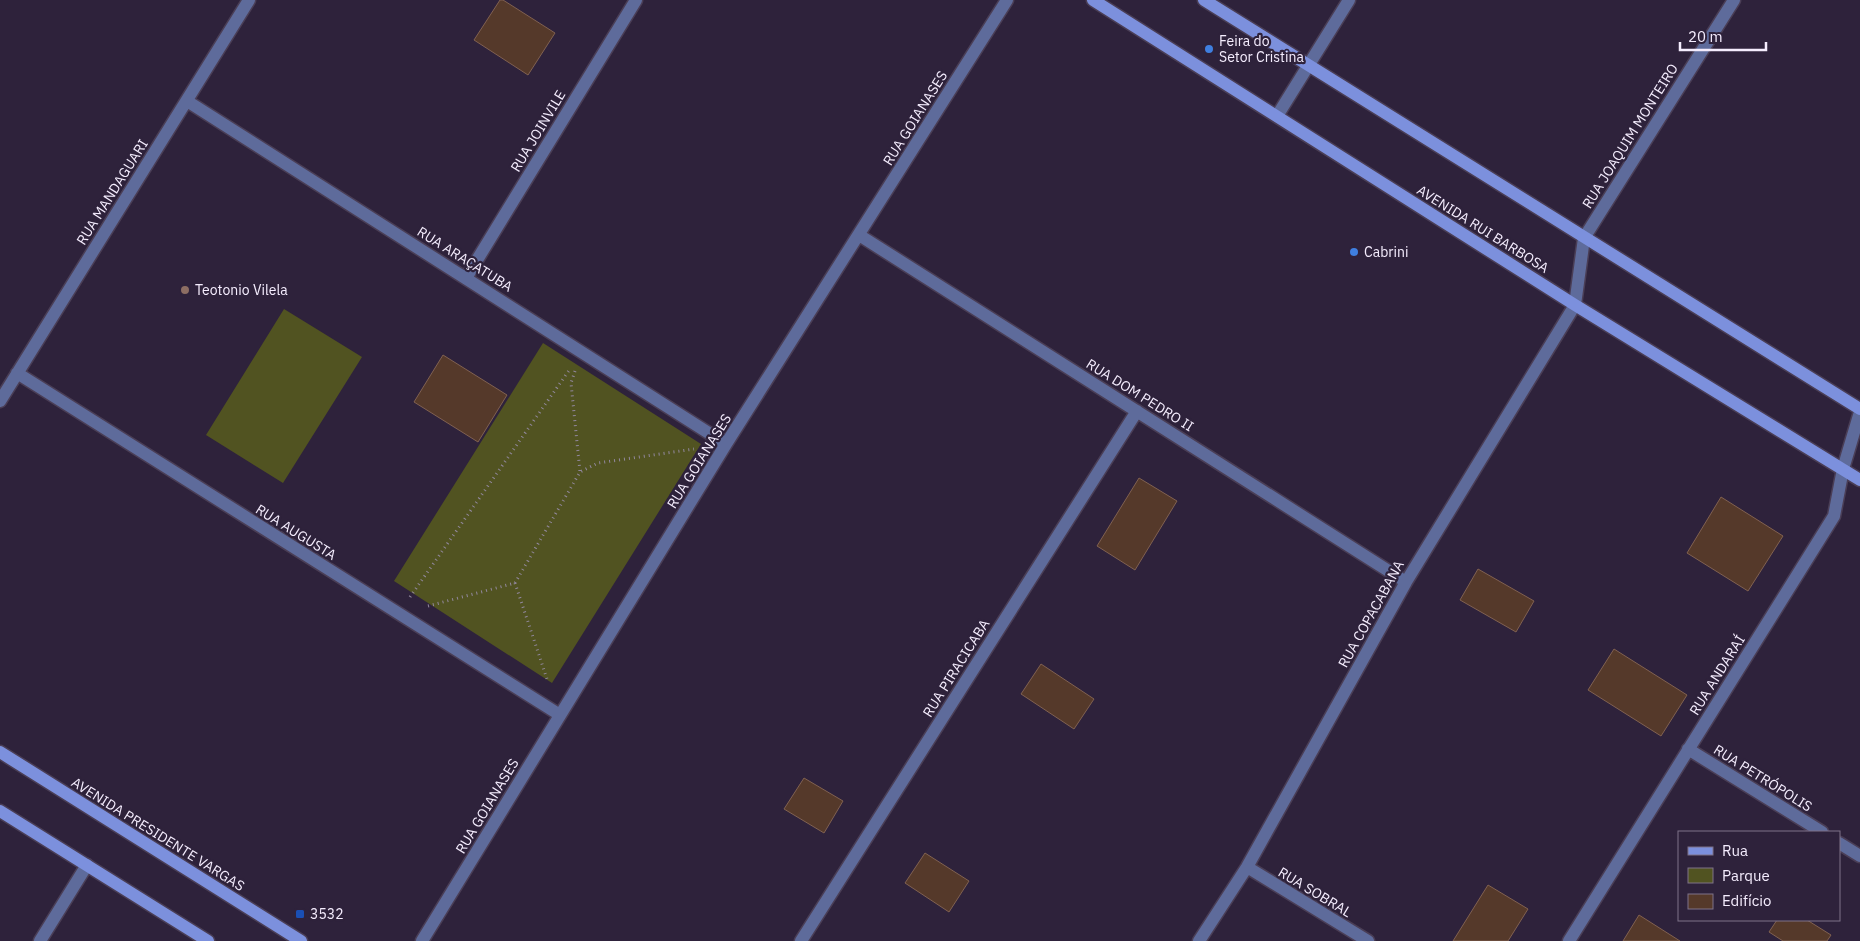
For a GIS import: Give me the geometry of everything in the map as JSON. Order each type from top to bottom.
[{"type":"street","name":"RUA MANDAGUARI","points":[[0,401],[249,0]]},
{"type":"street","name":"RUA JOINVILE","points":[[466,278],[636,0]]},
{"type":"street","name":"RUA GOIANASES","points":[[422,941],[726,444],[1007,0]]},
{"type":"street","name":"AVENIDA RUI BARBOSA","points":[[1093,0],[1575,305],[1860,480]]},
{"type":"street","points":[[1204,0],[1860,411]]},
{"type":"street","points":[[1277,116],[1349,0]]},
{"type":"street","name":"RUA JOAQUIM MONTEIRO","points":[[1584,238],[1734,0]]},
{"type":"street","name":"RUA ARAÇATUBA","points":[[187,101],[726,444]]},
{"type":"street","name":"RUA DOM PEDRO II","points":[[859,234],[1406,582]]},
{"type":"street","points":[[1575,305],[1584,238]]},
{"type":"street","name":"RUA COPACABANA","points":[[1198,941],[1247,868],[1406,582],[1575,305]]},
{"type":"street","name":"RUA AUGUSTA","points":[[17,373],[560,715]]},
{"type":"street","name":"RUA PIRACICABA","points":[[800,941],[1137,411]]},
{"type":"street","name":"RUA ANDARAÍ","points":[[1569,941],[1834,516],[1843,469],[1860,411]]},
{"type":"street","name":"RUA PETRÓPOLIS","points":[[1688,749],[1820,831]]},
{"type":"street","name":"AVENIDA PRESIDENTE VARGAS","points":[[0,752],[301,941]]},
{"type":"street","points":[[0,810],[208,941]]},
{"type":"street","points":[[1840,844],[1860,856]]},
{"type":"street","points":[[40,941],[87,865]]},
{"type":"street","name":"RUA SOBRAL","points":[[1247,868],[1368,941]]},
{"type":"path","points":[[580,472],[572,383],[582,352]]},
{"type":"path","points":[[398,614],[582,352]]},
{"type":"path","points":[[398,614],[515,583],[580,472],[598,463],[726,444]]},
{"type":"path","points":[[515,583],[560,715]]},
{"type":"green space","points":[[284,309],[362,357],[283,483],[206,435]]},
{"type":"green space","points":[[543,343],[701,444],[552,683],[394,581]]},
{"type":"building","points":[[500,0],[503,0],[555,33],[528,75],[474,40]]},
{"type":"building","points":[[443,355],[507,395],[478,442],[414,402]]},
{"type":"building","points":[[1139,478],[1177,501],[1135,570],[1097,546]]},
{"type":"building","points":[[1721,497],[1783,536],[1748,591],[1687,553]]},
{"type":"building","points":[[1478,569],[1534,601],[1516,632],[1460,600]]},
{"type":"building","points":[[1614,649],[1687,695],[1661,736],[1588,690]]},
{"type":"building","points":[[1041,664],[1094,699],[1074,729],[1021,694]]},
{"type":"building","points":[[804,778],[843,801],[824,833],[784,809]]},
{"type":"building","points":[[925,853],[969,881],[949,912],[905,883]]},
{"type":"building","points":[[1488,885],[1528,909],[1508,941],[1453,941]]},
{"type":"building","points":[[1639,915],[1680,941],[1623,941]]},
{"type":"building","points":[[1776,921],[1809,921],[1831,935],[1827,941],[1783,941],[1769,932]]},
{"type":"place","name":"Feira do Setor Cristina","points":[[1209,49]]},
{"type":"place","name":"Cabrini","points":[[1354,252]]},
{"type":"place","name":"Teotonio Vilela","points":[[185,290]]},
{"type":"place","name":"3532","points":[[300,914]]}]
